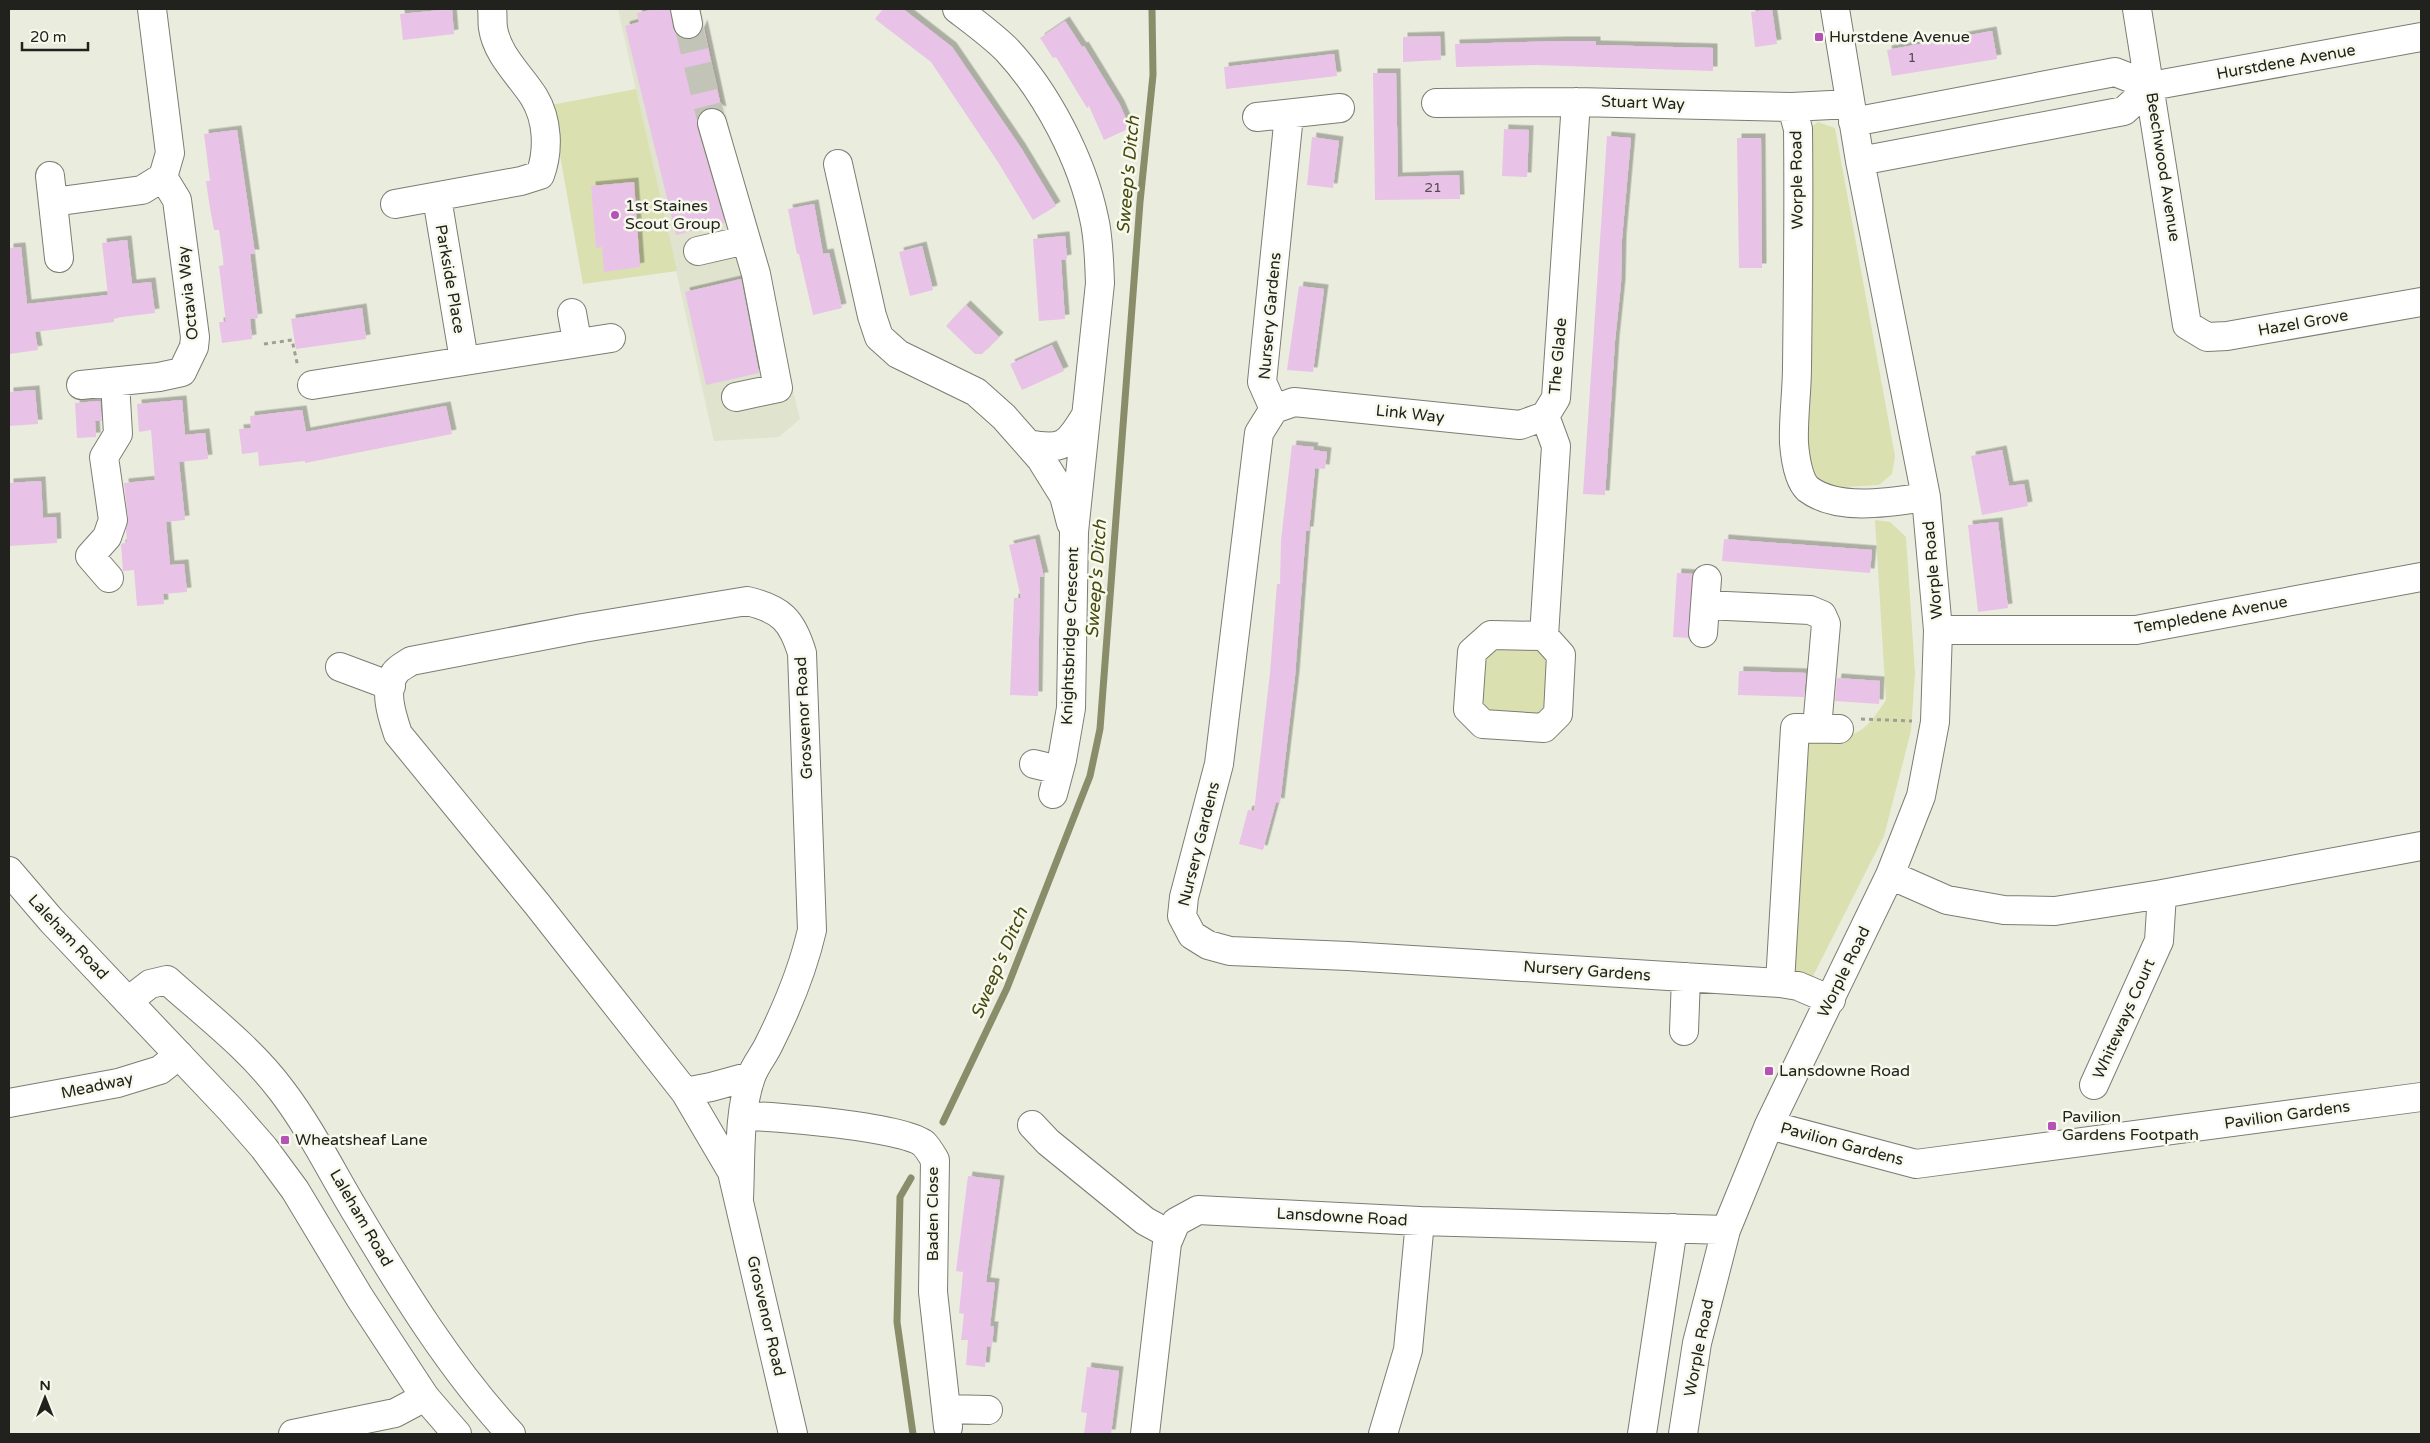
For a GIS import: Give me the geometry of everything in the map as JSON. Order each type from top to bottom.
[{"type":"street","points":[[59,258],[52,189],[142,190],[163,177],[170,153],[152,9]]},
{"type":"street","points":[[395,204],[521,181],[540,175],[546,159],[546,133],[535,99],[501,51],[493,29],[492,9]]},
{"type":"street","name":"Knightsbridge Crescent","points":[[957,9],[1007,50],[1038,90],[1063,133],[1084,183],[1094,218],[1100,283],[1074,532],[1071,708],[1049,776]]},
{"type":"street","name":"Worple Road","points":[[1683,1434],[1697,1343],[1726,1230],[1769,1125],[1890,875],[1921,796],[1935,722],[1938,630],[1926,497],[1860,161],[1835,9]]},
{"type":"street","name":"Beechwood Avenue","points":[[2137,9],[2151,86],[2187,325]]},
{"type":"street","name":"Hurstdene Avenue","points":[[2151,86],[2421,37]]},
{"type":"street","points":[[1852,113],[2115,72],[2151,86],[2124,111],[1860,161]]},
{"type":"street","name":"Stuart Way","points":[[1436,103],[1576,102],[1792,108],[1852,113]]},
{"type":"street","name":"The Glade","points":[[1544,636],[1556,446],[1545,416],[1556,398],[1576,102]]},
{"type":"street","points":[[1257,117],[1340,108]]},
{"type":"street","name":"Worple Road","points":[[1792,108],[1798,129],[1797,391],[1794,443],[1798,468],[1807,488],[1826,499],[1859,504],[1894,502],[1926,497]]},
{"type":"street","name":"Nursery Gardens","points":[[1289,115],[1262,382],[1274,409],[1259,433],[1219,764],[1184,897],[1182,916],[1192,935],[1208,945],[1230,950],[1780,983],[1798,986],[1831,1000]]},
{"type":"street","points":[[712,123],[756,274],[778,388],[736,397]]},
{"type":"street","name":"Knightsbridge Crescent","points":[[838,164],[872,316],[879,337],[898,354],[928,371],[976,392],[1004,417],[1041,459],[1064,496],[1074,532]]},
{"type":"street","name":"Octavia Way","points":[[81,385],[159,377],[182,372],[194,347],[177,200],[163,177]]},
{"type":"street","name":"Parkside Place","points":[[436,198],[464,360]]},
{"type":"street","points":[[698,251],[746,240]]},
{"type":"street","name":"Hazel Grove","points":[[2187,325],[2207,337],[2227,336],[2421,302]]},
{"type":"street","points":[[572,313],[577,342]]},
{"type":"street","points":[[312,385],[610,338]]},
{"type":"street","points":[[109,578],[90,556],[107,538],[113,520],[104,457],[118,434],[115,382]]},
{"type":"street","name":"Link Way","points":[[1274,409],[1294,402],[1520,425],[1545,416]]},
{"type":"street","name":"Knightsbridge Crescent","points":[[1028,444],[1051,448],[1072,438],[1086,415]]},
{"type":"street","name":"Templedene Avenue","points":[[1938,630],[2136,630],[2421,577]]},
{"type":"street","points":[[1703,633],[1706,592],[1810,610],[1822,615],[1826,624],[1807,728],[1780,983]]},
{"type":"street","name":"Grosvenor Road","points":[[739,1198],[744,1116],[751,1076],[770,1042],[806,957],[812,930],[802,653],[791,624],[782,615],[765,605],[747,601],[713,605],[411,661],[395,672],[391,686],[391,714],[398,734],[537,904],[685,1092],[732,1172],[793,1434]]},
{"type":"street","points":[[340,667],[391,686]]},
{"type":"street","points":[[1890,875],[1947,900],[2004,910],[2055,911],[2162,894],[2421,846]]},
{"type":"street","name":"Laleham Road","points":[[9,871],[51,920],[264,1148],[295,1190],[360,1298],[425,1397],[457,1434]]},
{"type":"street","name":"Whiteways Court","points":[[2094,1085],[2159,941],[2162,894]]},
{"type":"street","points":[[1684,1031],[1686,978]]},
{"type":"street","name":"Laleham Road","points":[[128,1001],[150,984],[167,980],[233,1038],[281,1090],[325,1155],[356,1212],[426,1326],[480,1400],[511,1434]]},
{"type":"street","name":"Meadway","points":[[9,1103],[118,1083],[160,1070],[179,1055]]},
{"type":"street","points":[[685,1092],[711,1088],[751,1076]]},
{"type":"street","name":"Pavilion Gardens","points":[[1769,1125],[1916,1164],[2421,1097]]},
{"type":"street","name":"Baden Close","points":[[744,1116],[884,1129],[911,1137],[924,1144],[935,1160],[933,1292],[947,1418],[988,1410]]},
{"type":"street","points":[[1032,1125],[1048,1142],[1146,1222],[1170,1234],[1145,1434]]},
{"type":"street","name":"Lansdowne Road","points":[[1170,1234],[1176,1222],[1198,1210],[1420,1221],[1726,1230]]},
{"type":"street","points":[[1383,1434],[1408,1350],[1420,1221]]},
{"type":"street","points":[[1642,1434],[1673,1228]]},
{"type":"street","points":[[293,1434],[395,1413],[425,1397]]},
{"type":"path","points":[[264,344],[292,340],[301,387],[312,385]]},
{"type":"path","points":[[1807,728],[1841,718],[1935,722]]},
{"type":"shaded area","points":[[618,9],[701,9],[800,419],[779,437],[714,441]]},
{"type":"green space","points":[[636,89],[677,271],[583,284],[551,105]]},
{"type":"green space","points":[[1818,122],[1835,128],[1895,456],[1892,474],[1879,485],[1826,488],[1813,481],[1803,462],[1806,131]]},
{"type":"green space","points":[[1875,520],[1890,522],[1906,537],[1915,673],[1911,731],[1884,836],[1813,976],[1793,970],[1807,739],[1854,734],[1869,723],[1886,700]]},
{"type":"green space","points":[[1498,645],[1539,646],[1551,655],[1551,703],[1533,719],[1491,716],[1478,699],[1479,658]]},
{"type":"building","points":[[452,9],[454,34],[403,40],[400,14]]},
{"type":"building","points":[[655,9],[670,9],[673,28],[677,35],[683,39],[692,39],[698,36],[703,24],[722,111],[708,108],[701,112],[697,119],[697,127],[725,223],[676,235],[625,26],[639,22],[637,13]]},
{"type":"building","points":[[883,9],[903,9],[952,47],[1021,148],[1056,206],[1033,220],[998,162],[931,62],[875,19]]},
{"type":"building","points":[[1772,9],[1777,44],[1755,47],[1751,12]]},
{"type":"building","points":[[1065,21],[1082,47],[1084,46],[1120,105],[1130,128],[1104,140],[1089,106],[1087,108],[1056,57],[1053,58],[1040,38]]},
{"type":"building","points":[[1992,31],[1997,59],[1892,76],[1887,50]]},
{"type":"building","points":[[1440,36],[1441,60],[1403,62],[1403,37]]},
{"type":"building","points":[[1596,41],[1596,45],[1713,48],[1713,71],[1536,65],[1456,67],[1455,44]]},
{"type":"building","points":[[1334,54],[1337,76],[1226,89],[1224,67]]},
{"type":"building","points":[[1373,73],[1396,73],[1398,177],[1459,175],[1460,199],[1375,200]]},
{"type":"building","points":[[1504,129],[1529,130],[1527,177],[1502,176]]},
{"type":"building","points":[[237,130],[255,254],[250,254],[258,318],[250,319],[252,339],[222,343],[219,322],[226,322],[219,266],[224,265],[219,230],[214,230],[209,202],[206,181],[210,181],[204,134]]},
{"type":"building","points":[[1607,136],[1631,138],[1622,239],[1621,284],[1615,341],[1605,495],[1583,494]]},
{"type":"building","points":[[1312,137],[1339,141],[1333,188],[1307,185]]},
{"type":"building","points":[[1737,138],[1761,138],[1762,268],[1739,268]]},
{"type":"building","name":"1st Staines Scout Group","points":[[634,182],[640,267],[604,272],[602,247],[596,248],[591,186]]},
{"type":"building","points":[[814,204],[823,254],[829,253],[842,308],[813,315],[799,254],[797,254],[788,209]]},
{"type":"building","points":[[1065,236],[1067,259],[1061,260],[1065,319],[1039,321],[1033,239]]},
{"type":"building","points":[[127,240],[132,284],[151,282],[155,313],[114,318],[114,322],[35,332],[38,350],[9,354],[9,248],[21,247],[27,304],[108,295],[102,243]]},
{"type":"building","points":[[922,246],[933,290],[910,296],[899,252]]},
{"type":"building","points":[[741,279],[759,373],[706,385],[685,292]]},
{"type":"building","points":[[1299,286],[1324,289],[1313,372],[1287,370]]},
{"type":"building","points":[[966,305],[999,337],[982,354],[975,354],[946,326]]},
{"type":"building","points":[[362,308],[366,339],[296,349],[291,319]]},
{"type":"building","points":[[1052,345],[1064,371],[1022,390],[1010,364]]},
{"type":"building","points":[[35,390],[38,424],[9,426],[9,392]]},
{"type":"building","points":[[182,400],[185,435],[205,433],[208,459],[179,462],[185,520],[166,522],[170,565],[184,564],[187,592],[163,594],[164,604],[137,606],[134,570],[123,571],[121,544],[127,542],[126,529],[128,518],[124,483],[155,480],[151,430],[139,432],[137,404]]},
{"type":"building","points":[[100,401],[102,421],[95,421],[96,437],[77,438],[75,403]]},
{"type":"building","points":[[446,406],[452,434],[305,463],[305,461],[259,466],[258,452],[242,454],[239,429],[251,428],[250,416],[302,410],[306,432]]},
{"type":"building","points":[[1292,445],[1314,447],[1313,450],[1327,452],[1325,469],[1315,468],[1309,531],[1306,531],[1295,676],[1280,803],[1276,802],[1263,850],[1239,844],[1248,810],[1254,811],[1270,673],[1277,584],[1280,584],[1281,540]]},
{"type":"building","points":[[2002,450],[2009,486],[2024,484],[2028,506],[1982,515],[1971,456]]},
{"type":"building","points":[[41,481],[43,518],[56,517],[57,543],[9,546],[9,483]]},
{"type":"building","points":[[1998,522],[2008,608],[1978,612],[1968,525]]},
{"type":"building","points":[[1035,539],[1044,577],[1040,577],[1038,696],[1010,695],[1014,598],[1021,598],[1009,545]]},
{"type":"building","points":[[1724,539],[1872,550],[1870,573],[1722,561]]},
{"type":"building","points":[[1677,573],[1693,574],[1689,638],[1673,637]]},
{"type":"building","points":[[1739,671],[1806,673],[1804,697],[1738,695]]},
{"type":"building","points":[[1837,678],[1880,681],[1879,704],[1835,701]]},
{"type":"building","points":[[968,1176],[1000,1180],[986,1282],[995,1283],[990,1326],[994,1326],[992,1347],[987,1346],[985,1367],[966,1365],[968,1340],[961,1340],[964,1314],[959,1313],[963,1272],[956,1271]]},
{"type":"building","points":[[1087,1367],[1119,1371],[1111,1434],[1084,1434],[1087,1413],[1081,1412]]},
{"type":"waterway","name":"Sweep's Ditch","points":[[943,1122],[1007,988],[1090,776],[1100,729],[1140,202],[1153,75],[1152,9]]},
{"type":"waterway","name":"Sweep's Ditch","points":[[911,1178],[900,1197],[897,1322],[913,1434]]},
{"type":"tunnel","points":[[688,24],[712,123]]},
{"type":"place","name":"Hurstdene Avenue","points":[[1819,37]]},
{"type":"place","name":"1st Staines Scout Group","points":[[615,215]]},
{"type":"place","name":"Lansdowne Road","points":[[1769,1071]]},
{"type":"place","name":"Pavilion Gardens Footpath","points":[[2052,1126]]},
{"type":"place","name":"Wheatsheaf Lane","points":[[285,1140]]}]
